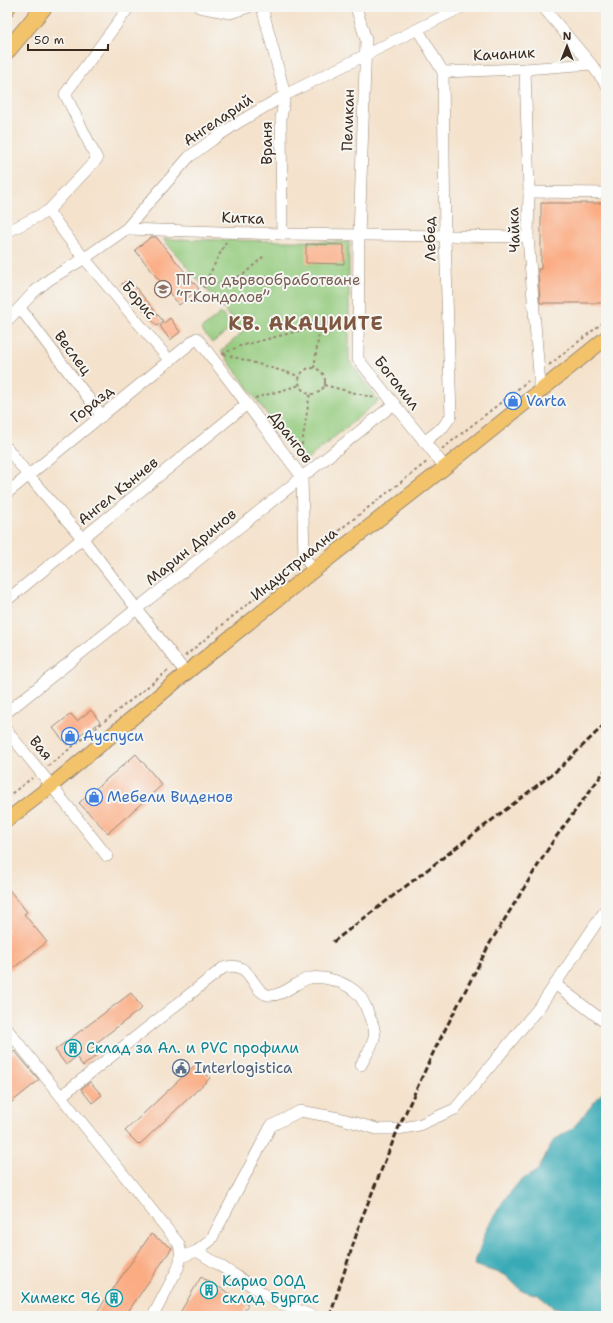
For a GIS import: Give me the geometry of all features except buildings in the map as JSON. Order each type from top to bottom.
[{"type":"highway","points":[[7,51],[44,7]]},
{"type":"main road","name":"Индустриална","points":[[7,820],[51,786],[186,673],[314,570],[606,338]]},
{"type":"street","points":[[7,232],[48,211],[97,159],[65,94],[129,7]]},
{"type":"street","points":[[199,7],[230,12],[249,7]]},
{"type":"street","name":"Враня","points":[[262,7],[285,95],[281,118],[282,234]]},
{"type":"street","name":"Пеликан","points":[[356,7],[366,40],[359,234]]},
{"type":"street","points":[[436,7],[440,18]]},
{"type":"street","name":"Ангеларий","points":[[7,321],[35,291],[45,283],[85,258],[126,229],[189,157],[239,122],[285,95],[462,7]]},
{"type":"street","points":[[547,9],[606,84]]},
{"type":"street","points":[[418,30],[443,72]]},
{"type":"street","name":"Качаник","points":[[443,72],[525,69],[591,64]]},
{"type":"street","name":"Чайка","points":[[525,69],[528,237],[539,391]]},
{"type":"street","name":"Лебед","points":[[424,442],[443,427],[451,416],[445,237],[443,72]]},
{"type":"street","points":[[528,192],[606,193]]},
{"type":"street","name":"Борис","points":[[48,211],[170,361]]},
{"type":"street","name":"Китка","points":[[126,229],[282,234],[528,237]]},
{"type":"street","name":"Богомил","points":[[359,234],[358,359],[445,467]]},
{"type":"street","name":"Веслец","points":[[20,308],[102,416]]},
{"type":"street","name":"Горазд","points":[[7,493],[197,338]]},
{"type":"street","name":"Дрангов","points":[[197,338],[300,474],[304,558],[314,570]]},
{"type":"street","name":"Ангел Кънчев","points":[[7,600],[83,539],[245,402]]},
{"type":"street","name":"Марин Дринов","points":[[7,712],[138,609],[300,474],[393,403]]},
{"type":"street","points":[[7,448],[83,539],[186,673]]},
{"type":"street","name":"Вая","points":[[7,731],[107,856]]},
{"type":"street","points":[[182,1257],[197,1251],[211,1240],[271,1126],[300,1111],[339,1118],[377,1129],[398,1129],[419,1125],[455,1109],[541,1005],[606,909]]},
{"type":"street","points":[[61,1096],[223,968],[231,965],[245,971],[263,994],[277,994],[284,992],[308,978],[324,977],[343,984],[358,994],[366,1008],[374,1029],[375,1038],[361,1065]]},
{"type":"street","points":[[555,984],[606,1023]]},
{"type":"street","points":[[7,1029],[179,1244],[182,1257],[178,1268],[153,1316]]},
{"type":"street","points":[[197,1251],[277,1302],[313,1316]]},
{"type":"path","points":[[231,232],[203,288],[243,275],[264,256]]},
{"type":"path","points":[[212,359],[240,346],[358,316]]},
{"type":"path","points":[[314,368],[320,326]]},
{"type":"path","points":[[223,354],[300,376]]},
{"type":"path","points":[[314,368],[318,369],[324,376],[324,384],[319,391],[310,393],[303,391],[300,385],[300,376],[306,369],[314,368]]},
{"type":"path","points":[[324,384],[393,403]]},
{"type":"path","points":[[245,402],[300,385]]},
{"type":"path","points":[[300,474],[310,393]]},
{"type":"green space","points":[[163,239],[349,242],[349,360],[378,401],[303,463],[221,351],[243,332]]},
{"type":"green space","points":[[221,313],[233,327],[212,343],[201,329]]},
{"type":"water","points":[[606,1091],[606,1316],[595,1316],[553,1307],[538,1295],[521,1290],[505,1275],[474,1265],[487,1228],[504,1200],[520,1181],[538,1170],[553,1141],[573,1128],[602,1093]]},
{"type":"railway","points":[[333,942],[560,768],[606,723]]},
{"type":"railway","points":[[330,1316],[361,1220],[398,1129],[434,1051],[490,943],[553,841],[606,769]]},
{"type":"place","name":"ПГ по дървообработване “Г.Кондолов”","points":[[163,289]]},
{"type":"place","name":"Varta","points":[[513,401]]},
{"type":"place","name":"Ауспуси","points":[[70,736]]},
{"type":"place","name":"Мебели Виденов","points":[[94,797]]},
{"type":"place","name":"Склад за Ал. и PVC профили","points":[[73,1048]]},
{"type":"place","name":"Interlogistica","points":[[181,1068]]},
{"type":"place","name":"Карио ООД склад Бургас","points":[[209,1290]]},
{"type":"place","name":"Химекс 96","points":[[114,1298]]},
{"type":"district","name":"КВ. АКАЦИИТЕ","points":[[306,323]]}]
